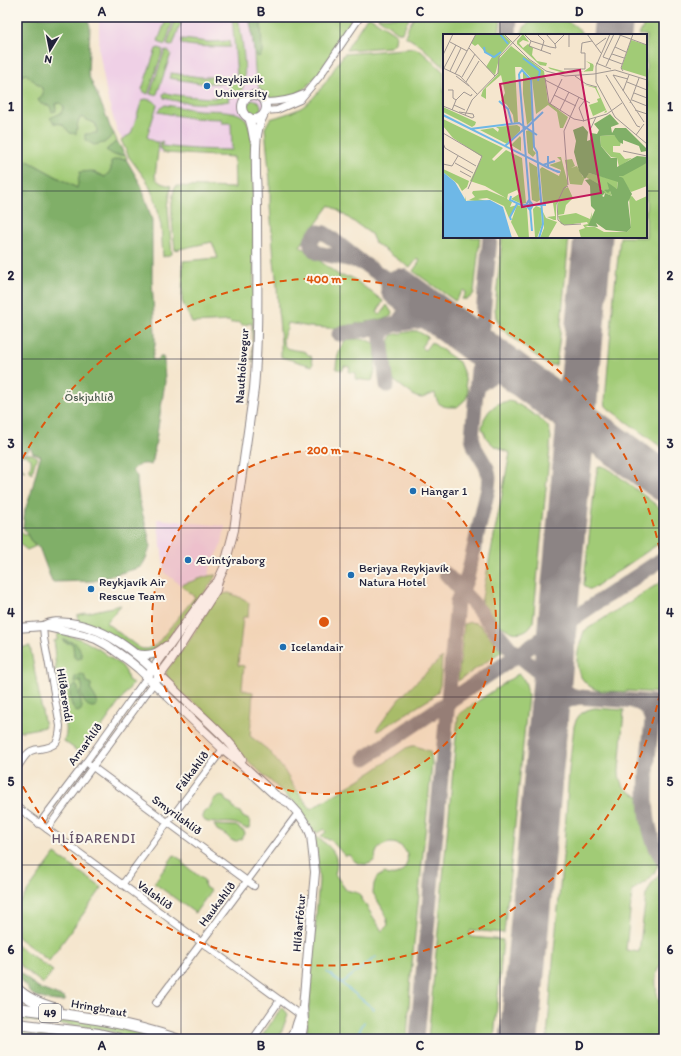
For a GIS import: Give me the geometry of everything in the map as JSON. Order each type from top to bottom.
[{"type":"main road","points":[[17,989],[36,1002],[84,1017]]},
{"type":"main road","name":"Hringbraut","points":[[17,1008],[84,1017],[131,1026],[176,1039]]},
{"type":"main road","name":"49","points":[[17,1024],[99,1034],[120,1039]]},
{"type":"main road","points":[[17,1027],[62,1030]]},
{"type":"street","points":[[264,113],[266,105],[265,102],[257,95],[249,96],[243,102],[242,110],[244,113],[248,118],[256,119],[264,113],[286,108],[300,100],[320,76],[360,17]]},
{"type":"street","points":[[265,102],[282,102],[305,94]]},
{"type":"street","name":"Nauthólsvegur","points":[[154,683],[172,659],[216,590],[224,568],[234,530],[254,389],[257,349],[256,148],[260,121],[264,113]]},
{"type":"street","name":"Nauthólsvegur","points":[[248,118],[252,128],[256,148]]},
{"type":"street","name":"Nauthólsvegur","points":[[147,677],[210,589],[218,581]]},
{"type":"street","name":"Hlíðarfótur","points":[[43,626],[49,623],[62,622],[89,628],[116,640],[136,654],[225,739],[249,771]]},
{"type":"street","points":[[17,628],[43,626]]},
{"type":"street","name":"Hlíðarfótur","points":[[43,626],[73,632],[98,640],[118,652],[154,683],[278,798],[295,817],[311,841]]},
{"type":"street","name":"Hlíðarendi","points":[[17,768],[31,751],[50,747],[55,744],[60,732],[43,626]]},
{"type":"street","points":[[136,654],[147,656],[154,654],[160,651],[175,638]]},
{"type":"street","name":"Arnarhlíð","points":[[39,824],[147,677]]},
{"type":"street","name":"Arnarhlíð","points":[[47,830],[154,683]]},
{"type":"street","name":"Fálkahlíð","points":[[122,885],[224,749]]},
{"type":"street","name":"Smyrilshlíð","points":[[86,762],[254,886]]},
{"type":"street","name":"Hlíðarfótur","points":[[278,798],[288,803],[299,814],[308,828],[311,835],[315,872],[302,1013],[295,1037]]},
{"type":"street","name":"Valshlíð","points":[[17,807],[201,943],[280,1000],[302,1013]]},
{"type":"street","name":"Haukahlíð","points":[[156,1003],[295,817]]},
{"type":"street","points":[[253,1039],[280,1000]]},
{"type":"shaded area","name":"Reykjavik University","points":[[99,17],[357,17],[305,89],[299,93],[265,102],[266,108],[260,118],[241,119],[234,156],[164,153],[134,146],[124,142],[117,131],[107,96],[99,50]]},
{"type":"shaded area","name":"Ævintýraborg","points":[[157,519],[225,526],[222,543],[216,557],[211,563],[209,579],[196,597],[165,573]]},
{"type":"green space","points":[[17,17],[87,17],[90,26],[88,74],[114,134],[104,143],[94,145],[85,140],[85,134],[97,133],[96,124],[81,117],[78,122],[76,134],[70,133],[62,124],[54,123],[50,118],[61,113],[64,107],[60,103],[55,104],[56,111],[52,112],[50,106],[41,104],[38,100],[43,94],[42,88],[26,74],[17,77]]},
{"type":"green space","points":[[167,17],[174,17],[165,45],[158,41]]},
{"type":"green space","points":[[176,17],[183,17],[173,45],[171,46],[167,45]]},
{"type":"green space","points":[[232,17],[238,17],[244,56],[244,78],[243,87],[240,93],[236,96],[228,98],[229,101],[213,103],[188,103],[164,98],[164,93],[192,97],[220,98],[220,94],[230,93],[229,77],[237,76]]},
{"type":"green space","points":[[249,17],[357,17],[318,74],[305,88],[288,98],[268,100],[263,95],[256,78],[254,52],[255,54]]},
{"type":"green space","points":[[250,17],[264,17],[261,21],[262,51],[261,55],[258,57],[254,52]]},
{"type":"green space","points":[[367,17],[370,17],[396,34],[395,43],[390,47],[346,50]]},
{"type":"green space","points":[[377,17],[410,17],[402,32],[398,32]]},
{"type":"green space","points":[[414,17],[501,17],[499,34],[443,34],[443,66],[421,46],[405,36]]},
{"type":"green space","points":[[540,17],[558,18],[574,25],[582,34],[522,34],[528,23]]},
{"type":"green space","points":[[650,21],[664,22],[664,449],[609,409],[606,406],[605,401],[620,238],[647,238],[647,34],[640,34],[645,23]]},
{"type":"green space","points":[[182,39],[209,42],[229,41],[230,47],[181,44]]},
{"type":"green space","points":[[159,48],[163,50],[148,94],[142,89],[156,49]]},
{"type":"green space","points":[[415,48],[422,52],[443,71],[443,238],[480,238],[474,293],[469,298],[462,299],[466,292],[463,290],[455,301],[413,271],[420,261],[417,259],[410,268],[375,243],[371,234],[330,205],[300,246],[340,276],[351,277],[383,301],[377,312],[380,315],[387,305],[392,313],[391,316],[387,318],[336,328],[310,327],[288,323],[288,328],[283,340],[284,345],[290,349],[306,352],[311,356],[313,363],[312,366],[281,357],[277,285],[270,206],[270,181],[265,128],[270,119],[299,109],[312,99],[344,54]]},
{"type":"green space","points":[[165,50],[169,51],[171,54],[157,94],[150,94]]},
{"type":"green space","points":[[171,73],[200,77],[224,77],[224,83],[199,83],[169,78]]},
{"type":"green space","points":[[26,74],[42,88],[50,106],[56,108],[55,104],[60,103],[65,107],[61,118],[65,127],[70,133],[81,117],[96,124],[97,133],[104,143],[114,134],[117,141],[106,150],[117,155],[125,155],[127,158],[118,159],[105,177],[91,171],[77,188],[17,155],[17,77]]},
{"type":"green space","points":[[146,99],[154,101],[157,105],[147,137],[155,142],[159,142],[155,177],[160,182],[171,186],[168,208],[172,254],[163,257],[161,226],[156,202],[147,181],[129,157],[121,140],[131,134],[142,100]]},
{"type":"green space","points":[[254,100],[259,102],[261,107],[259,112],[254,114],[249,112],[247,107],[249,102]]},
{"type":"green space","points":[[165,105],[198,110],[232,112],[243,117],[247,121],[253,149],[253,363],[252,323],[243,325],[238,322],[231,323],[229,321],[192,323],[182,301],[183,261],[218,258],[212,242],[175,250],[172,202],[175,186],[235,188],[234,157],[164,153],[160,146],[161,141],[163,142],[162,146],[232,150],[231,123],[222,123],[222,119],[191,118],[158,112],[159,109]]},
{"type":"green space","points":[[117,141],[125,155],[114,155],[106,150]]},
{"type":"green space","name":"Öskjuhlíð","points":[[17,155],[77,188],[80,172],[91,171],[105,177],[111,170],[111,161],[126,159],[141,185],[152,220],[152,280],[155,345],[152,359],[158,360],[160,357],[163,357],[165,382],[153,460],[151,465],[140,465],[132,471],[137,476],[139,498],[150,547],[141,567],[94,581],[52,582],[39,547],[32,543],[23,527],[25,510],[41,456],[33,453],[30,447],[28,451],[17,452]]},
{"type":"green space","points":[[502,238],[569,238],[556,365],[545,363],[501,328],[496,317],[495,308]]},
{"type":"green space","points":[[417,331],[428,337],[421,347],[425,350],[431,342],[459,362],[464,374],[468,393],[466,399],[457,407],[442,406],[438,402],[435,393],[422,398],[416,397],[393,380],[388,352],[392,335]]},
{"type":"green space","points":[[346,339],[367,340],[376,345],[375,370],[372,381],[355,379],[356,373],[349,372],[350,367],[344,366],[343,370],[336,369],[339,353]]},
{"type":"green space","points":[[508,401],[522,406],[545,423],[548,426],[551,437],[533,622],[529,628],[517,633],[501,626],[481,603],[510,453],[493,445],[487,439],[482,428],[484,419],[489,411],[497,404]]},
{"type":"green space","points":[[18,453],[32,454],[38,458],[35,462],[32,473],[30,471],[31,459],[25,455],[20,456],[18,463],[25,471],[17,469]]},
{"type":"green space","points":[[602,466],[612,471],[664,511],[664,540],[592,589],[588,589],[584,585],[585,572],[596,476],[598,467]]},
{"type":"green space","points":[[17,522],[19,522],[20,530],[24,535],[27,534],[32,543],[36,546],[27,550],[17,542]]},
{"type":"green space","points":[[216,575],[168,639],[160,647],[151,652],[143,654],[80,623],[78,620],[77,615],[121,605],[106,623],[138,647],[147,649],[156,645],[195,597],[181,585],[208,576]]},
{"type":"green space","points":[[664,580],[664,693],[604,691],[597,690],[590,686],[580,676],[577,664],[579,646],[584,631]]},
{"type":"green space","points":[[229,593],[244,599],[249,603],[248,617],[243,617],[238,665],[244,666],[242,689],[253,692],[250,736],[268,750],[311,809],[373,771],[406,748],[416,746],[429,751],[431,754],[432,763],[411,974],[407,1039],[306,1039],[319,881],[317,853],[312,834],[332,850],[335,855],[337,867],[335,874],[346,890],[358,893],[382,931],[388,925],[385,913],[373,893],[374,884],[377,877],[385,873],[396,875],[401,872],[407,863],[406,852],[401,846],[390,843],[380,847],[376,853],[375,859],[369,864],[358,863],[349,855],[345,856],[330,839],[321,836],[326,832],[324,829],[317,833],[310,827],[298,806],[246,759],[200,707],[166,681],[166,671],[191,638],[214,600],[222,594]]},
{"type":"green space","points":[[470,622],[480,625],[502,651],[458,681],[464,624]]},
{"type":"green space","points":[[59,633],[85,641],[100,650],[122,666],[126,672],[128,680],[133,683],[101,728],[96,732],[80,753],[64,741],[66,736],[66,724],[53,671],[56,670],[54,641],[57,640]]},
{"type":"green space","points":[[63,640],[73,642],[77,645],[80,649],[82,657],[76,659],[74,657],[73,645],[64,642]]},
{"type":"green space","points":[[30,646],[45,727],[17,732],[17,648]]},
{"type":"green space","points":[[442,657],[440,685],[438,691],[433,697],[378,731],[376,730],[399,699]]},
{"type":"green space","points":[[82,674],[84,675],[86,681],[91,684],[90,689],[97,702],[95,706],[90,707],[86,704],[81,694],[82,688],[80,680],[75,682],[74,680],[75,677]]},
{"type":"green space","points":[[518,674],[527,686],[528,696],[504,933],[471,930],[469,936],[503,940],[494,1039],[428,1039],[458,716]]},
{"type":"green space","points":[[76,685],[82,707],[78,712],[75,711],[71,703],[70,696],[71,687]]},
{"type":"green space","points":[[595,708],[624,710],[619,771],[620,781],[628,791],[641,797],[641,814],[644,830],[658,864],[652,876],[632,893],[626,950],[639,952],[646,895],[652,883],[663,871],[664,872],[664,960],[658,969],[656,979],[660,1016],[656,1039],[547,1039],[564,846],[569,770],[574,726],[581,714],[587,710]]},
{"type":"green space","points":[[218,796],[224,797],[226,801],[232,804],[234,809],[249,820],[249,828],[244,828],[233,823],[212,823],[205,821],[202,817],[203,813],[210,807],[214,799]]},
{"type":"green space","points":[[214,825],[236,826],[245,832],[241,839],[237,841],[231,840],[217,830]]},
{"type":"green space","points":[[55,854],[102,888],[49,961],[17,937],[17,906]]},
{"type":"green space","points":[[174,855],[205,881],[205,887],[211,891],[195,913],[154,883]]},
{"type":"green space","points":[[17,945],[53,971],[43,984],[17,961]]},
{"type":"green space","points":[[17,970],[38,988],[66,1000],[48,1000],[32,994],[27,986],[17,979]]},
{"type":"green space","points":[[282,1007],[288,1014],[279,1039],[260,1039]]},
{"type":"green space","points":[[17,1013],[68,1018],[127,1029],[157,1039],[139,1039],[80,1026],[17,1020]]},
{"type":"green space","points":[[17,1031],[63,1034],[89,1039],[17,1039]]},
{"type":"waterway","points":[[342,983],[376,957]]},
{"type":"waterway","points":[[327,972],[374,1009]]},
{"type":"waterway","points":[[355,1039],[364,1022]]},
{"type":"taxiway","points":[[509,34],[510,17]]},
{"type":"taxiway","points":[[604,17],[609,26],[611,34]]},
{"type":"taxiway","points":[[613,34],[617,25],[626,17]]},
{"type":"taxiway","points":[[364,264],[357,261],[318,253],[311,246],[311,240],[318,232],[324,233],[364,264],[400,288],[405,296],[407,304],[404,315],[400,321],[383,332],[381,339],[387,385]]},
{"type":"taxiway","points":[[417,1039],[457,602],[467,578],[488,489],[489,477],[487,468],[475,448],[472,437],[490,238]]},
{"type":"taxiway","points":[[339,334],[430,319],[443,321],[455,327],[470,341],[477,352],[478,359]]},
{"type":"taxiway","points":[[476,394],[480,385],[494,375],[508,374],[523,378]]},
{"type":"taxiway","points":[[556,641],[563,627],[571,620],[664,558]]},
{"type":"taxiway","points":[[446,574],[473,603],[510,648],[571,695],[579,697],[664,703]]},
{"type":"taxiway","points":[[365,758],[546,636],[554,626],[560,600]]},
{"type":"taxiway","points":[[554,664],[555,675],[562,688]]},
{"type":"taxiway","points":[[542,674],[548,686],[550,708]]},
{"type":"taxiway","points":[[548,723],[563,703],[579,697]]},
{"type":"taxiway","points":[[635,702],[646,708],[652,721],[647,774],[647,812],[655,846],[664,861]]},
{"type":"runway","points":[[612,34],[614,17]]},
{"type":"runway","points":[[519,1039],[593,238]]},
{"type":"runway","points":[[400,288],[664,482]]},
{"type":"place","name":"Reykjavik University","points":[[207,86]]},
{"type":"place","name":"Hangar 1","points":[[413,491]]},
{"type":"place","name":"Ævintýraborg","points":[[188,560]]},
{"type":"place","name":"Berjaya Reykjavík Natura Hotel","points":[[351,575]]},
{"type":"place","name":"Reykjavík Air Rescue Team","points":[[91,589]]},
{"type":"place","name":"Icelandair","points":[[283,647]]},
{"type":"district","name":"HLÍÐARENDI","points":[[94,838]]}]
